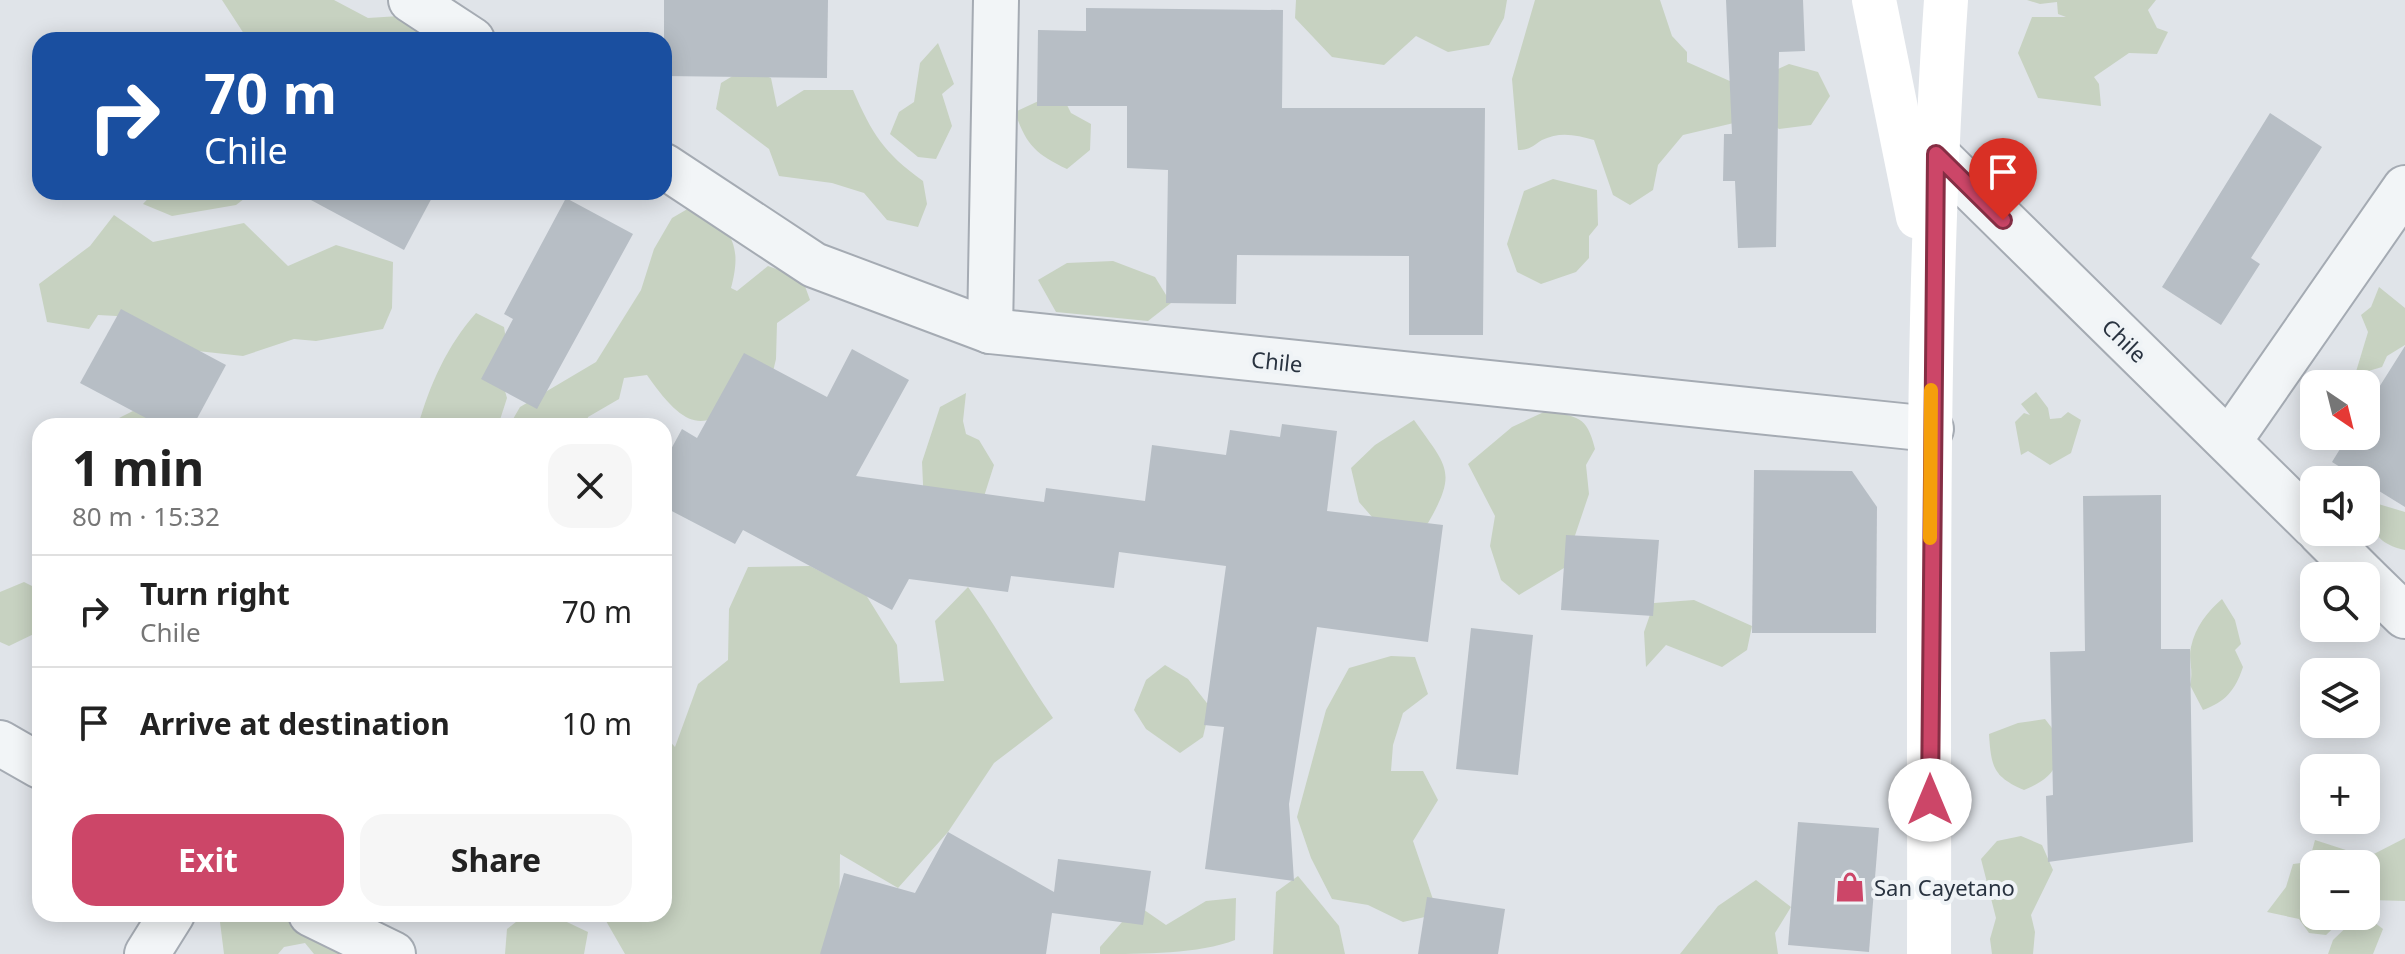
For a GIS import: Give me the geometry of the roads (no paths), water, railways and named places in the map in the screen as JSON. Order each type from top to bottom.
[{"type":"main road","points":[[1874,0],[1894,113],[1934,286]]},
{"type":"main road","points":[[1929,954],[1931,429],[1936,154],[1946,0]]},
{"type":"street","points":[[411,0],[460,32]]},
{"type":"street","points":[[990,331],[996,0]]},
{"type":"street","name":"Chile","points":[[1936,154],[2300,512]]},
{"type":"street","name":"Chile","points":[[672,171],[814,265],[990,331],[1931,429]]},
{"type":"street","points":[[2229,441],[2405,188]]},
{"type":"street","points":[[2334,546],[2350,562]]},
{"type":"street","points":[[2380,592],[2405,616]]},
{"type":"street","points":[[0,743],[32,761]]},
{"type":"street","points":[[147,954],[167,922]]},
{"type":"street","points":[[327,922],[393,954]]},
{"type":"place","name":"San Cayetano","points":[[1850,887]]}]
